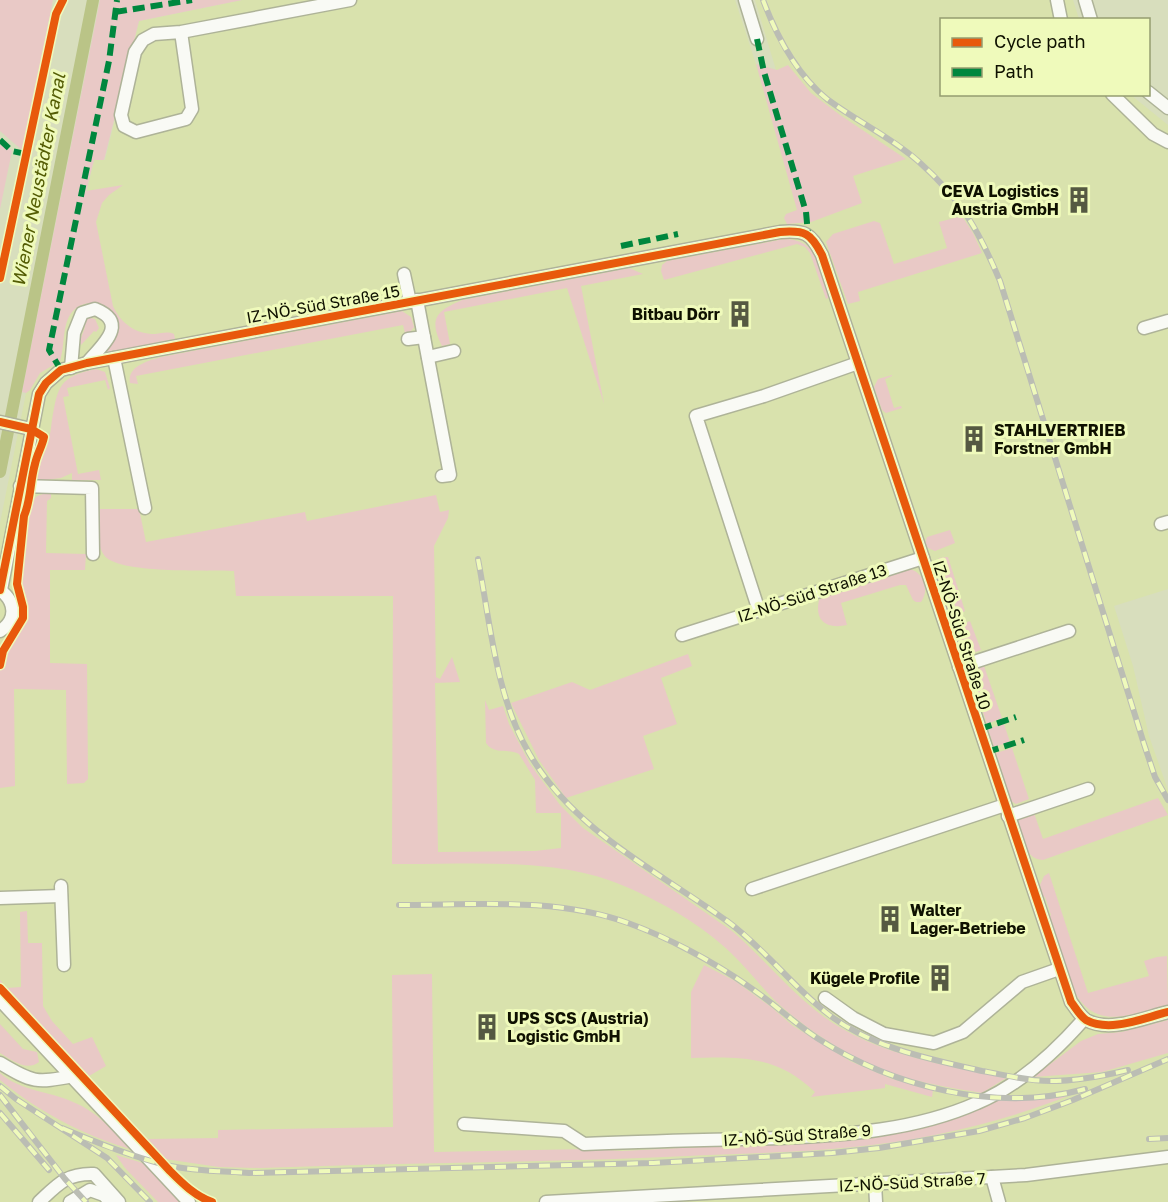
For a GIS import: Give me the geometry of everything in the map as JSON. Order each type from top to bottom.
[{"type":"street","points":[[181,32],[192,109],[186,119],[136,132],[124,126],[121,115],[135,52],[143,40],[154,34],[181,32],[350,0]]},
{"type":"street","points":[[745,0],[757,39]]},
{"type":"street","points":[[1057,0],[1061,18]]},
{"type":"street","points":[[1085,0],[1090,18]]},
{"type":"street","points":[[1150,93],[1168,108]]},
{"type":"street","points":[[1114,96],[1153,134],[1168,142]]},
{"type":"street","name":"IZ-NÖ-Süd Straße 15","points":[[0,590],[39,394],[46,382],[61,370],[87,363],[780,232],[798,231],[808,234],[816,242]]},
{"type":"street","name":"IZ-NÖ-Süd Straße 10","points":[[816,242],[1059,969],[1071,1002],[1084,1019]]},
{"type":"street","points":[[404,274],[414,301],[428,357],[450,475],[442,476]]},
{"type":"street","points":[[71,368],[75,325],[82,313],[95,309],[106,313],[109,318],[112,324],[111,336],[87,363]]},
{"type":"street","points":[[1144,328],[1168,321]]},
{"type":"street","points":[[408,339],[424,337]]},
{"type":"street","points":[[428,357],[454,351]]},
{"type":"street","points":[[114,358],[146,508]]},
{"type":"street","points":[[759,611],[696,416],[764,396],[858,363]]},
{"type":"street","points":[[0,422],[31,429]]},
{"type":"street","points":[[20,486],[92,488],[93,554]]},
{"type":"street","name":"IZ-NÖ-Süd Straße 13","points":[[682,635],[923,558]]},
{"type":"street","points":[[0,590],[12,603],[13,612],[11,620],[0,631]]},
{"type":"street","points":[[959,667],[1069,631]]},
{"type":"street","points":[[752,889],[1006,810],[1088,789]]},
{"type":"street","points":[[0,898],[61,891],[64,966]]},
{"type":"street","points":[[825,998],[853,1018],[884,1034],[934,1043],[963,1032],[1022,982],[1059,969]]},
{"type":"street","points":[[0,1000],[74,1076],[189,1202]]},
{"type":"street","points":[[1084,1019],[1098,1024],[1117,1025],[1168,1012]]},
{"type":"street","name":"IZ-NÖ-Süd Straße 9","points":[[464,1124],[564,1131],[584,1144],[837,1135],[888,1128],[943,1116],[978,1103],[1019,1078],[1066,1040],[1084,1019]]},
{"type":"street","points":[[0,1063],[21,1076],[42,1082],[74,1076]]},
{"type":"street","name":"IZ-NÖ-Süd Straße 7","points":[[546,1202],[745,1197],[875,1184],[992,1177],[1168,1157]]},
{"type":"street","points":[[39,1202],[62,1181],[80,1174],[94,1174],[119,1202]]},
{"type":"street","points":[[992,1177],[999,1202]]},
{"type":"street","points":[[62,1181],[77,1200],[90,1190],[104,1195],[111,1202]]},
{"type":"street","points":[[875,1184],[876,1202]]},
{"type":"shaded area","points":[[0,0],[53,0],[23,151],[0,131]]},
{"type":"shaded area","points":[[100,0],[242,0],[139,21],[104,160],[94,160],[86,191],[123,185],[102,203],[96,222],[116,312],[135,330],[148,334],[172,333],[175,339],[104,352],[116,333],[115,324],[112,317],[101,306],[86,303],[79,306],[69,317],[60,361],[40,373],[26,393],[22,392]]},
{"type":"shaded area","points":[[242,0],[735,0],[756,64],[776,70],[755,0],[1073,0],[1079,18],[940,18],[940,96],[1132,96],[1168,125],[1168,589],[1114,606],[1133,666],[1149,736],[1168,790],[1168,1202],[0,1202],[0,523],[26,393],[51,348],[94,160],[105,160],[139,21]]},
{"type":"shaded area","points":[[756,64],[777,70],[788,65],[811,93],[906,159],[853,176],[862,203],[811,222],[787,224],[784,218],[786,214],[797,210]]},
{"type":"shaded area","points":[[0,140],[12,151],[0,209]]},
{"type":"shaded area","points":[[962,216],[982,253],[858,292],[860,301],[848,304],[826,242],[833,234],[874,221],[880,223],[894,264],[947,248],[939,222]]},
{"type":"shaded area","points":[[784,239],[795,240],[811,250],[820,265],[830,294],[828,298],[826,299],[810,253],[805,247],[797,244],[664,280],[661,271],[662,265],[667,261]]},
{"type":"shaded area","points":[[629,268],[643,274],[581,286],[604,404],[567,288],[444,312],[450,344],[442,346],[438,336],[437,317],[446,308],[462,300]]},
{"type":"shaded area","points":[[402,311],[411,317],[414,327],[410,332],[405,333],[403,325],[136,376],[138,384],[130,383],[130,377],[135,368],[161,357]]},
{"type":"shaded area","points":[[87,317],[95,319],[99,328],[81,345],[80,341],[85,327],[80,324]]},
{"type":"shaded area","points":[[96,369],[105,372],[110,388],[108,390],[105,380],[67,388],[69,396],[63,397],[78,474],[99,470],[101,480],[72,480],[72,473],[61,478],[37,481],[31,472],[31,458],[49,437],[56,399],[62,385],[74,376]]},
{"type":"shaded area","points":[[892,375],[885,379],[894,408],[901,406],[902,408],[886,413],[882,410],[874,387],[878,379]]},
{"type":"shaded area","points":[[51,493],[51,498],[47,501],[46,553],[86,554],[85,570],[50,570],[50,663],[87,664],[88,779],[84,783],[67,784],[66,690],[14,689],[15,786],[0,788],[0,649],[18,618],[19,609],[12,584],[20,516],[37,496]]},
{"type":"shaded area","points":[[436,495],[440,512],[449,510],[448,518],[434,546],[436,677],[440,679],[452,657],[460,682],[435,683],[438,852],[535,851],[561,848],[561,813],[536,813],[535,780],[519,754],[493,749],[486,743],[485,700],[489,710],[503,706],[509,724],[530,764],[560,805],[583,828],[732,931],[815,1010],[836,1025],[882,1047],[931,1062],[1006,1078],[982,1093],[904,1077],[864,1062],[819,1036],[793,1016],[774,1000],[731,953],[694,924],[653,899],[598,876],[540,866],[510,864],[392,864],[393,596],[236,596],[234,571],[164,570],[126,565],[112,561],[104,555],[99,539],[100,509],[139,509],[146,542],[305,512],[307,521]]},
{"type":"shaded area","points":[[950,530],[955,543],[935,551],[928,548],[925,543],[927,537]]},
{"type":"shaded area","points":[[948,557],[965,611],[959,615],[949,613],[934,568],[939,558]]},
{"type":"shaded area","points":[[910,569],[919,574],[924,582],[925,592],[921,602],[913,600],[906,585],[900,585],[841,603],[847,625],[829,625],[821,619],[818,608],[819,600],[824,597]]},
{"type":"shaded area","points":[[970,621],[981,650],[965,656],[955,631],[958,626]]},
{"type":"shaded area","points":[[688,654],[692,666],[661,678],[677,724],[643,736],[654,769],[566,798],[539,760],[511,703],[572,682],[590,690]]},
{"type":"shaded area","points":[[984,666],[1002,718],[987,724],[969,671]]},
{"type":"shaded area","points":[[1004,724],[1010,742],[994,747],[988,729]]},
{"type":"shaded area","points":[[1012,748],[1029,799],[1016,804],[1011,801],[996,753]]},
{"type":"shaded area","points":[[1158,798],[1168,815],[1043,860],[1032,856],[1028,851],[1018,821],[1034,813],[1043,839]]},
{"type":"shaded area","points":[[1049,873],[1088,993],[1149,976],[1144,961],[1167,956],[1168,1005],[1116,1017],[1093,1012],[1083,1004],[1074,991],[1049,916],[1051,915],[1045,897],[1043,897],[1040,885],[1044,876]]},
{"type":"shaded area","points":[[27,911],[28,943],[42,943],[43,1006],[52,1021],[73,1044],[92,1037],[106,1066],[89,1076],[148,1139],[218,1138],[218,1130],[393,1127],[392,975],[432,974],[434,1152],[590,1149],[622,1151],[860,1139],[962,1116],[999,1099],[1032,1100],[1070,1095],[1018,1114],[936,1135],[881,1144],[818,1150],[597,1160],[260,1168],[219,1167],[158,1158],[0,991],[0,980],[7,988],[21,987],[20,912]]},
{"type":"shaded area","points":[[704,965],[735,981],[793,1026],[850,1061],[892,1079],[933,1090],[932,1097],[885,1084],[885,1088],[811,1097],[815,1092],[801,1080],[772,1065],[742,1059],[691,1058],[691,992]]},
{"type":"shaded area","points":[[1168,1020],[1168,1053],[1102,1072],[1033,1077],[1081,1041],[1098,1034],[1121,1032]]},
{"type":"shaded area","points":[[0,1024],[23,1049],[37,1052],[39,1062],[29,1066],[24,1065],[0,1053]]},
{"type":"shaded area","points":[[0,1073],[16,1084],[64,1098],[82,1106],[104,1122],[130,1149],[95,1137],[45,1112],[0,1080]]},
{"type":"shaded area","points":[[116,1155],[143,1163],[184,1202],[158,1202],[125,1168]]},
{"type":"waterway","name":"Wiener Neustädter Kanal","points":[[0,472],[93,0]]},
{"type":"railway","points":[[763,0],[781,41],[797,66],[816,89],[827,99],[918,161],[946,188],[976,230],[1000,281],[1144,744],[1155,777],[1168,800]]},
{"type":"railway","points":[[478,559],[496,659],[509,708],[529,753],[548,781],[569,805],[618,847],[727,921],[828,1014],[863,1036],[902,1051],[1016,1078],[1041,1081],[1070,1080],[1128,1070]]},
{"type":"railway","points":[[399,905],[515,904],[572,909],[600,915],[628,923],[690,951],[748,986],[817,1038],[878,1070],[946,1091],[981,1096],[1016,1098],[1051,1096],[1085,1089]]},
{"type":"railway","points":[[62,1128],[111,1148],[162,1164],[249,1173],[653,1163],[832,1153],[879,1148],[979,1131],[1025,1118],[1073,1100],[1168,1059]]},
{"type":"railway","points":[[0,1086],[16,1099],[107,1158],[150,1202]]},
{"type":"railway","points":[[0,1095],[65,1179],[86,1202]]},
{"type":"railway","points":[[0,1113],[49,1170]]},
{"type":"railway","points":[[1149,1139],[1168,1138]]},
{"type":"marked path","points":[[61,370],[49,350],[109,61],[117,0]]},
{"type":"marked path","points":[[115,12],[192,0]]},
{"type":"marked path","points":[[757,39],[764,72],[806,212],[808,234]]},
{"type":"marked path","points":[[0,140],[12,151],[26,154]]},
{"type":"marked path","points":[[621,246],[678,234]]},
{"type":"marked path","points":[[980,729],[1016,717]]},
{"type":"marked path","points":[[987,752],[1024,740]]},
{"type":"cycle path","points":[[0,278],[56,14],[63,0]]},
{"type":"cycle path","points":[[0,590],[39,394],[46,383],[61,370],[87,363],[780,232],[806,234],[822,255],[1071,1002],[1086,1020],[1095,1024],[1116,1025],[1168,1012]]},
{"type":"cycle path","points":[[0,422],[31,429],[44,437],[36,460],[24,516],[17,584],[23,607],[23,618],[3,651],[0,665]]},
{"type":"cycle path","points":[[0,988],[170,1171],[195,1193],[212,1202]]},
{"type":"place","name":"CEVA Logistics Austria GmbH","points":[[1079,200]]},
{"type":"place","name":"Bitbau Dörr","points":[[740,314]]},
{"type":"place","name":"STAHLVERTRIEB Forstner GmbH","points":[[974,439]]},
{"type":"place","name":"Walter Lager-Betriebe","points":[[890,919]]},
{"type":"place","name":"Kügele Profile","points":[[940,978]]},
{"type":"place","name":"UPS SCS (Austria) Logistic GmbH","points":[[487,1027]]}]
